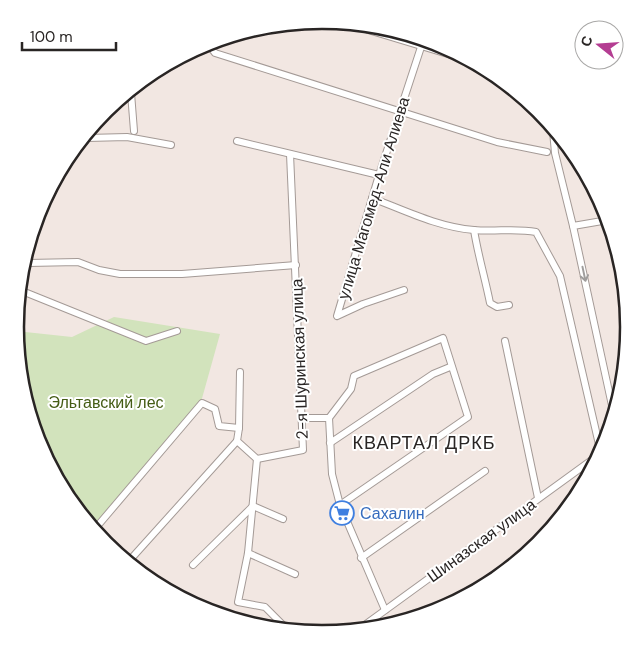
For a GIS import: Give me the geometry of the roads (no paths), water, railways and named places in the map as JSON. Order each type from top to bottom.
[{"type":"street","name":"улица Магомед-Али Алиева","points":[[404,290],[337,316],[379,175],[421,46]]},
{"type":"street","points":[[213,50],[215,53],[497,142],[547,152]]},
{"type":"street","points":[[131,98],[134,131]]},
{"type":"street","points":[[92,138],[127,137],[172,145]]},
{"type":"street","points":[[554,140],[555,153],[611,401]]},
{"type":"street","points":[[237,141],[379,175]]},
{"type":"street","name":"2-я Шуринская улица","points":[[257,459],[303,450],[290,154]]},
{"type":"street","points":[[372,198],[424,220],[474,230],[536,232],[560,276],[598,443]]},
{"type":"street","points":[[573,226],[601,221]]},
{"type":"street","points":[[474,230],[477,256],[483,270],[490,303],[497,307],[509,305]]},
{"type":"street","points":[[31,263],[78,262],[99,270],[120,274],[182,274],[296,265]]},
{"type":"street","points":[[26,292],[146,341],[177,331]]},
{"type":"street","points":[[340,505],[468,417],[450,366],[443,338],[354,376],[351,389],[329,418],[332,474],[340,505],[361,558],[385,610]]},
{"type":"street","points":[[504,341],[538,498]]},
{"type":"street","points":[[330,443],[433,374],[450,366]]},
{"type":"street","points":[[132,558],[237,441],[240,372]]},
{"type":"street","points":[[100,523],[202,403],[215,409],[219,426],[239,428]]},
{"type":"street","points":[[301,418],[329,418]]},
{"type":"street","points":[[237,441],[257,459],[248,553],[238,602],[265,607],[281,623]]},
{"type":"street","name":"Шиназская улица","points":[[368,622],[587,462]]},
{"type":"street","points":[[361,558],[485,471]]},
{"type":"street","points":[[253,507],[284,519]]},
{"type":"street","points":[[193,565],[253,507]]},
{"type":"street","points":[[248,553],[295,574]]},
{"type":"place","name":"Сахалин","points":[[342,513]]},
{"type":"district","name":"КВАРТАЛ ДРКБ","points":[[424,443]]},
{"type":"park label","name":"Эльтавский лес","points":[[106,402]]}]
